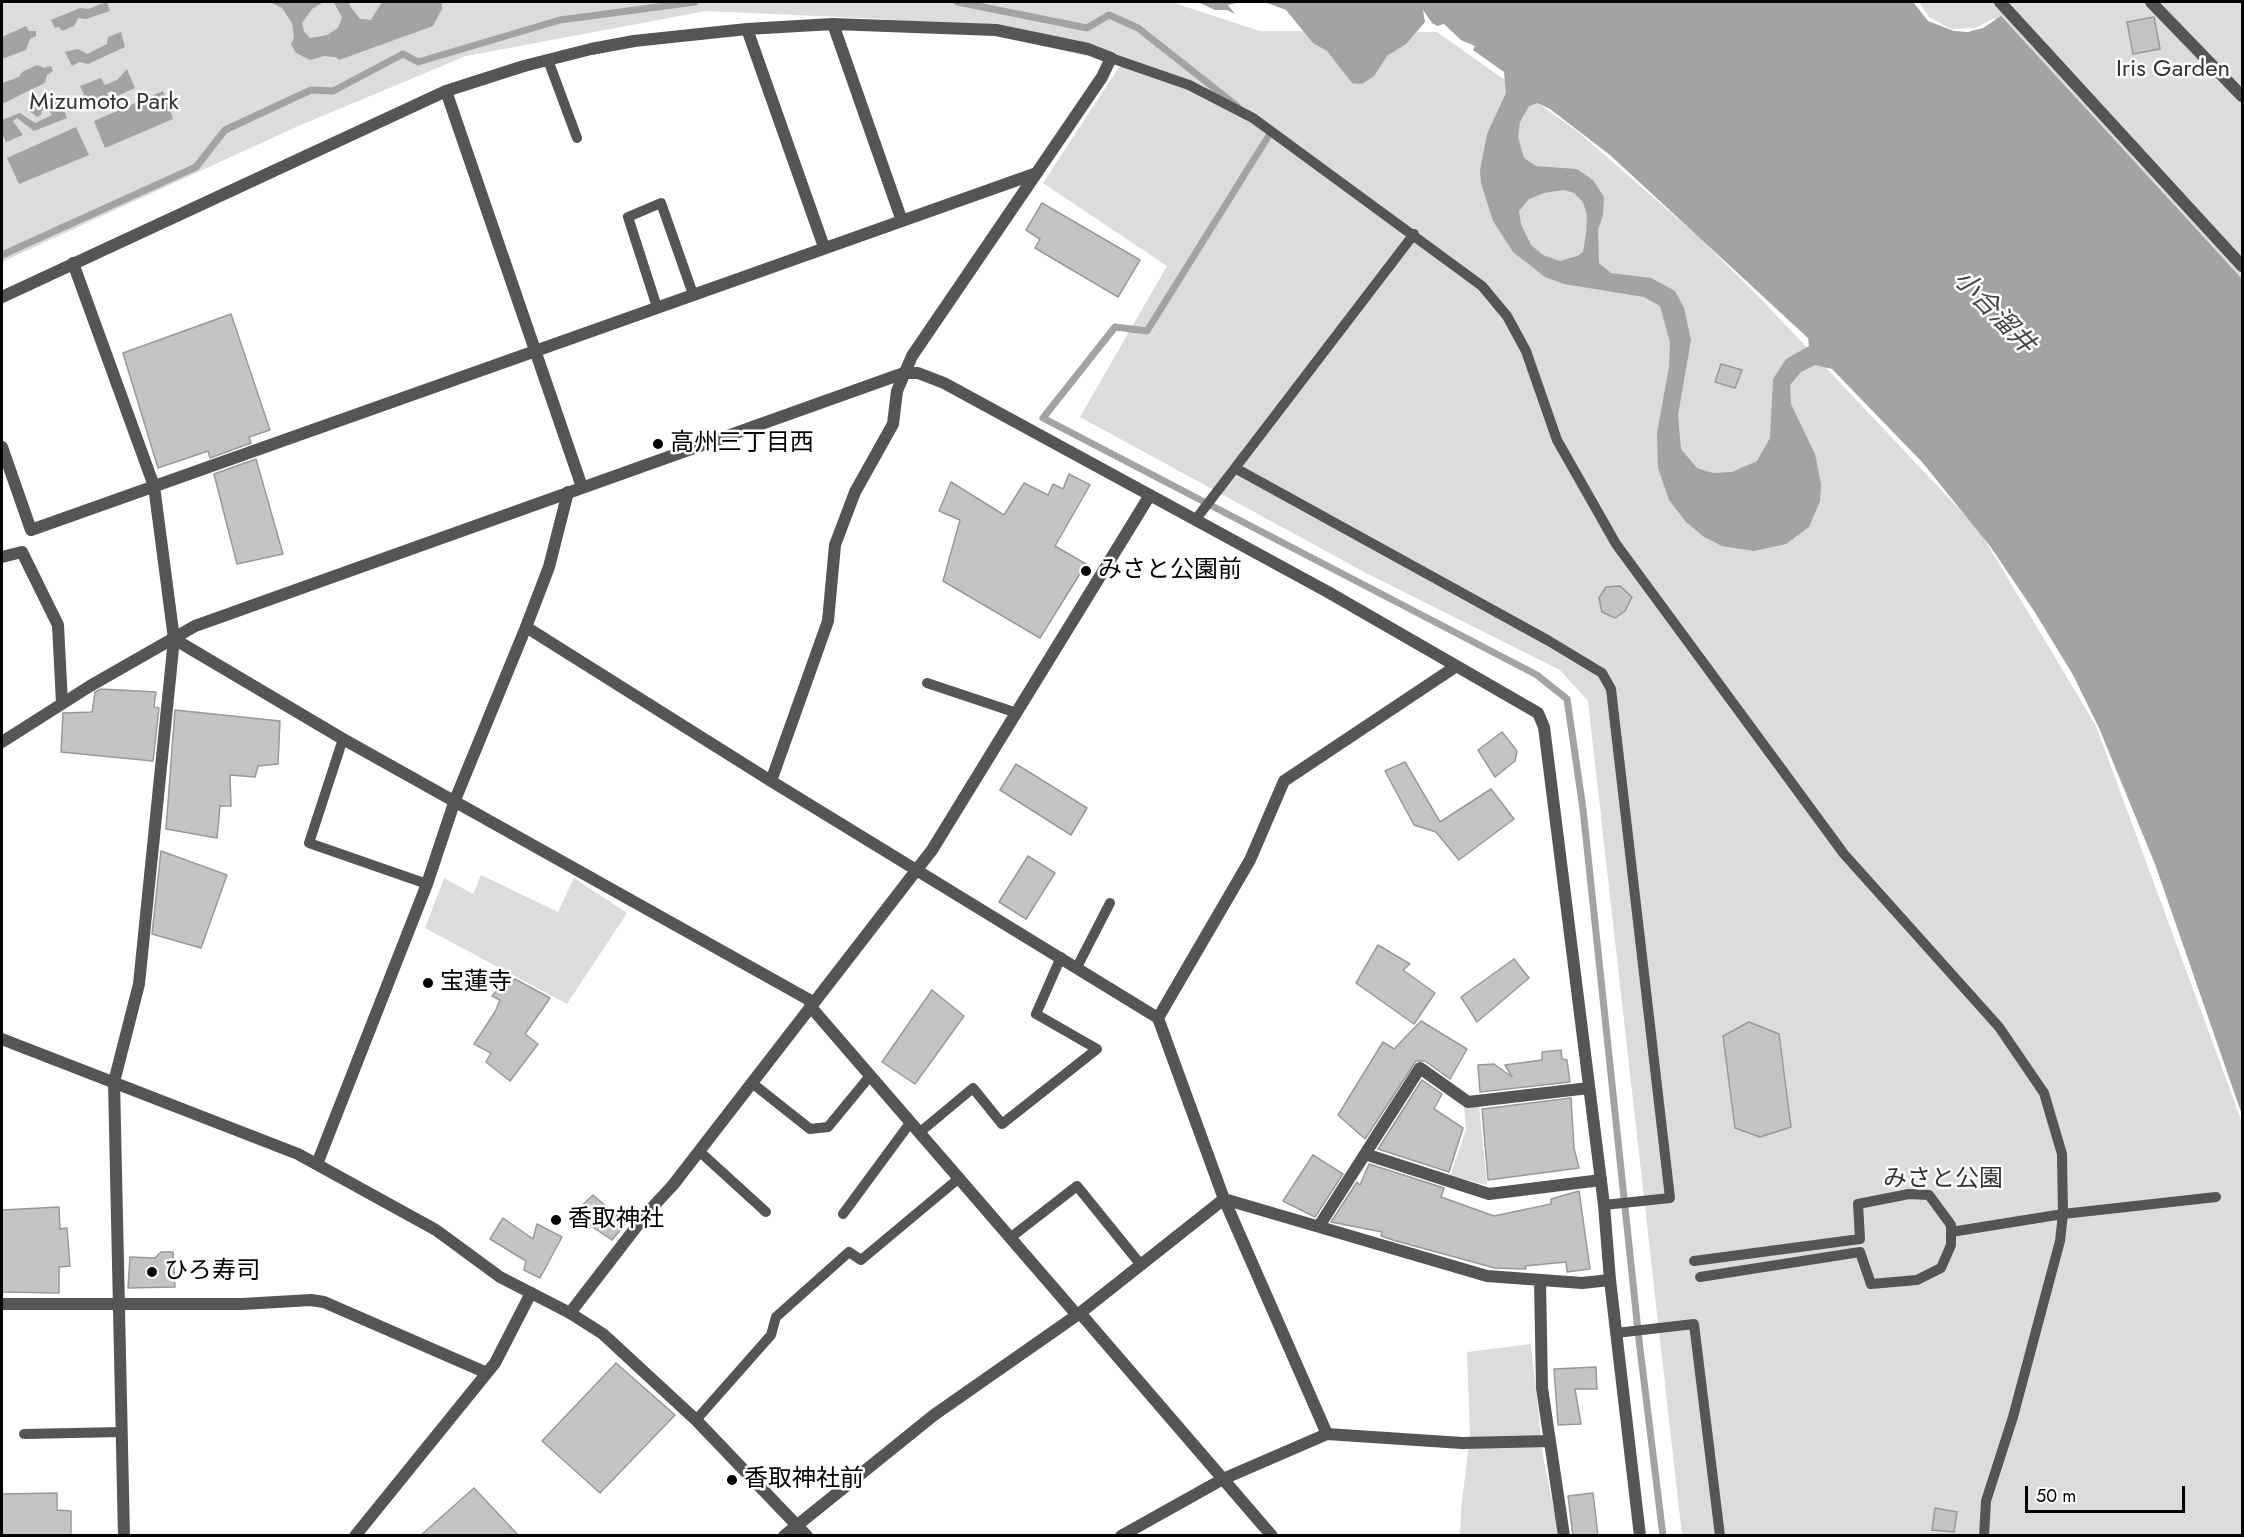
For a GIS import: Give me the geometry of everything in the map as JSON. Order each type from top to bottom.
[{"type":"street","points":[[2000,2],[2242,266]]},
{"type":"street","points":[[2151,2],[2242,96]]},
{"type":"street","points":[[833,24],[902,220]]},
{"type":"street","points":[[2,297],[446,91],[548,60],[634,41],[747,29],[833,24],[996,30],[1088,49],[1111,58],[1102,77],[912,356],[904,373],[897,391],[892,424],[855,492],[835,545],[828,621],[771,781]]},
{"type":"street","points":[[747,29],[824,247]]},
{"type":"street","points":[[446,91],[582,487]]},
{"type":"street","points":[[2,447],[31,530],[1037,173]]},
{"type":"street","points":[[74,263],[154,486],[174,639],[138,984],[114,1082],[124,1536]]},
{"type":"street","points":[[2,742],[62,703],[206,622],[904,373],[918,373],[944,383],[1328,592],[1538,714],[1544,727],[1601,1180],[1610,1280],[1640,1536]]},
{"type":"street","points":[[317,1164],[427,884],[455,800],[549,567],[568,492]]},
{"type":"street","points":[[570,1313],[918,869],[1017,713],[1150,495]]},
{"type":"street","points":[[2,557],[22,552],[58,625],[62,703]]},
{"type":"street","points":[[525,627],[1158,1018],[1224,1199],[1327,1434]]},
{"type":"street","points":[[174,639],[343,739],[455,800],[812,1004],[958,1179],[1272,1536]]},
{"type":"street","points":[[1158,1018],[1250,860],[1284,781],[1455,667]]},
{"type":"street","points":[[2,1039],[215,1121],[317,1164],[436,1230],[500,1277],[570,1313],[603,1334],[696,1420],[807,1536]]},
{"type":"street","points":[[1319,1226],[1420,1068],[1468,1102],[1589,1088]]},
{"type":"street","points":[[1365,1154],[1489,1194],[1601,1180]]},
{"type":"street","points":[[1224,1199],[1487,1276],[1582,1283],[1610,1280]]},
{"type":"street","points":[[784,1536],[796,1524],[934,1415],[1078,1314],[1224,1199]]},
{"type":"street","points":[[1540,1281],[1542,1388],[1564,1536]]},
{"type":"street","points":[[355,1536],[495,1363],[531,1293]]},
{"type":"street","points":[[2,1304],[242,1304],[311,1300],[324,1302],[487,1373]]},
{"type":"street","points":[[1121,1536],[1223,1479],[1327,1434],[1462,1443],[1550,1441]]},
{"type":"lane","points":[[1111,58],[1189,85],[1253,118],[1482,286],[1507,316],[1526,351],[1557,440],[1616,544],[1844,854],[1999,1027],[2044,1094],[2062,1154],[2063,1214],[2060,1241],[2022,1384],[1986,1501],[1984,1536]]},
{"type":"lane","points":[[548,60],[578,138]]},
{"type":"lane","points":[[657,307],[628,217],[661,202],[693,294]]},
{"type":"lane","points":[[1196,519],[1414,234]]},
{"type":"lane","points":[[1235,468],[1549,641],[1602,673],[1611,688],[1670,1198],[1604,1205]]},
{"type":"lane","points":[[927,683],[1017,713]]},
{"type":"lane","points":[[343,739],[309,843],[427,884]]},
{"type":"lane","points":[[1077,967],[1110,903]]},
{"type":"lane","points":[[919,1133],[972,1088],[1002,1124],[1097,1049],[1036,1014],[1061,957]]},
{"type":"lane","points":[[752,1083],[810,1129],[828,1127],[870,1076]]},
{"type":"lane","points":[[843,1214],[910,1123]]},
{"type":"lane","points":[[699,1151],[766,1212]]},
{"type":"lane","points":[[696,1420],[771,1335],[776,1317],[849,1252],[861,1260],[958,1179]]},
{"type":"lane","points":[[1010,1238],[1077,1186],[1142,1265]]},
{"type":"lane","points":[[1694,1262],[1860,1239],[1858,1204],[1909,1194],[1929,1195],[1951,1225],[1951,1245],[1941,1268],[1917,1280],[1871,1284],[1860,1252],[1700,1276]]},
{"type":"lane","points":[[1951,1232],[2063,1214],[2216,1197]]},
{"type":"lane","points":[[1616,1333],[1694,1324],[1720,1536]]},
{"type":"lane","points":[[24,1434],[122,1432]]},
{"type":"green space","name":"みさと公園","points":[[2,2],[1171,2],[1260,31],[1437,32],[1577,131],[1701,239],[1761,299],[1979,530],[2096,726],[2242,1122],[2242,1535],[1682,1535],[1588,701],[1560,670],[1368,574],[1080,417],[1167,266],[1043,183],[1121,64],[995,35],[882,19],[706,11],[466,56],[296,127],[2,262]]},
{"type":"green space","name":"Iris Garden","points":[[1919,2],[2242,2],[2242,290],[1994,18],[1976,28],[1951,29],[1929,17]]},
{"type":"green space","points":[[481,875],[558,912],[574,878],[627,913],[567,1004],[425,928],[444,878],[473,894]]},
{"type":"green space","points":[[1479,1105],[1487,1185],[1450,1176],[1466,1130],[1464,1106]]},
{"type":"green space","points":[[1531,1344],[1543,1456],[1559,1535],[1460,1536],[1470,1435],[1467,1352]]},
{"type":"water","points":[[107,2],[110,11],[86,19],[78,18],[74,26],[62,31],[59,27],[55,28],[51,20],[80,8],[88,9]]},
{"type":"water","points":[[270,2],[349,2],[360,19],[371,20],[382,2],[442,2],[442,9],[433,26],[339,60],[336,57],[324,56],[310,60],[296,53],[291,44],[294,38],[292,23],[282,8]],"holes":[[[322,3],[334,3],[342,17],[338,28],[327,35],[310,38],[304,31],[302,23],[312,9]]]},
{"type":"water","points":[[1198,2],[1240,2],[1228,5],[1235,14],[1227,10],[1215,10]]},
{"type":"water","name":"小合溜井","points":[[1265,2],[1913,2],[1928,21],[1954,31],[1968,32],[1983,28],[2001,16],[2242,279],[2242,1115],[2155,864],[2099,728],[2073,675],[2036,614],[1990,546],[1922,462],[1832,369],[1815,365],[1801,372],[1790,385],[1791,404],[1815,454],[1821,484],[1820,501],[1809,527],[1786,544],[1754,551],[1722,546],[1704,537],[1686,522],[1669,500],[1658,468],[1657,433],[1669,367],[1670,342],[1660,306],[1644,297],[1564,284],[1545,277],[1513,252],[1493,221],[1481,183],[1480,170],[1487,134],[1506,93],[1504,72],[1473,50],[1475,46],[1461,40],[1444,24],[1437,26],[1432,23],[1423,10],[1425,22],[1406,44],[1387,56],[1374,76],[1362,84],[1352,83],[1327,51],[1313,43],[1286,10]],"holes":[[[1537,103],[1550,109],[1610,155],[1808,338],[1809,346],[1786,359],[1773,379],[1770,438],[1757,461],[1732,472],[1713,473],[1697,468],[1681,449],[1678,415],[1691,340],[1684,308],[1675,291],[1651,278],[1611,273],[1599,263],[1598,230],[1603,215],[1604,197],[1593,180],[1577,169],[1536,166],[1524,158],[1518,137],[1520,122],[1529,106]],[[1564,190],[1574,193],[1583,202],[1587,215],[1586,234],[1583,252],[1560,261],[1543,255],[1531,245],[1521,224],[1519,211],[1529,199],[1544,193]]]},
{"type":"water","points":[[26,26],[29,31],[36,31],[36,36],[30,39],[26,50],[2,59],[2,37]]},
{"type":"water","points":[[121,32],[125,47],[88,64],[79,62],[72,66],[65,52],[78,49],[87,54],[107,44],[108,37]]},
{"type":"water","points":[[37,65],[44,68],[51,66],[53,71],[47,75],[45,83],[2,104],[2,83],[19,77],[22,72]]},
{"type":"water","points":[[127,69],[135,88],[115,97],[112,91],[107,93],[110,100],[90,108],[80,86],[101,78],[105,85],[117,80]]},
{"type":"water","points":[[163,91],[173,119],[105,148],[94,121]]},
{"type":"water","points":[[61,96],[61,103],[67,118],[34,131],[17,118],[13,121],[23,135],[6,142],[2,134],[2,120],[20,113],[35,123],[52,115],[48,109],[42,110],[41,115],[37,117],[28,110]]},
{"type":"water","points":[[76,127],[89,155],[19,184],[7,158]]},
{"type":"building","points":[[2154,17],[2160,49],[2133,54],[2127,22]]},
{"type":"building","points":[[1042,203],[1140,260],[1118,297],[1035,248],[1040,239],[1026,230]]},
{"type":"building","points":[[231,314],[270,430],[249,437],[251,443],[210,458],[208,451],[158,468],[123,353]]},
{"type":"building","points":[[1721,364],[1742,370],[1735,388],[1715,382]]},
{"type":"building","points":[[256,459],[283,554],[237,564],[214,474]]},
{"type":"building","points":[[1069,474],[1090,485],[1055,546],[1086,564],[1040,638],[943,581],[960,520],[939,511],[951,482],[1004,515],[1024,483],[1048,495],[1053,484],[1063,489]]},
{"type":"building","points":[[1620,586],[1632,597],[1625,611],[1615,618],[1602,612],[1599,598],[1606,587]]},
{"type":"building","points":[[101,689],[156,692],[154,707],[159,708],[153,761],[61,752],[63,713],[92,712],[95,692]]},
{"type":"building","points":[[175,710],[280,721],[278,764],[258,766],[255,777],[230,775],[231,806],[220,806],[217,838],[166,829]]},
{"type":"building","points":[[1502,732],[1517,751],[1515,761],[1495,777],[1478,750]]},
{"type":"building","points":[[1405,762],[1440,822],[1491,789],[1514,819],[1459,860],[1436,832],[1414,825],[1385,771]]},
{"type":"building","points":[[1016,764],[1087,808],[1071,835],[1000,790]]},
{"type":"building","points":[[161,851],[227,875],[201,948],[152,934]]},
{"type":"building","points":[[1028,856],[1055,873],[1026,919],[999,902]]},
{"type":"building","points":[[1378,945],[1410,964],[1403,970],[1435,993],[1414,1024],[1356,983]]},
{"type":"building","points":[[1514,959],[1529,978],[1477,1022],[1461,997]]},
{"type":"building","points":[[515,979],[550,998],[525,1034],[538,1044],[510,1081],[486,1062],[491,1053],[474,1044],[495,1012],[500,1000],[492,996],[505,980],[511,983]]},
{"type":"building","points":[[932,990],[964,1016],[915,1084],[882,1062]]},
{"type":"building","points":[[1421,1021],[1467,1049],[1450,1079],[1425,1061],[1416,1061],[1365,1139],[1338,1115],[1383,1042],[1394,1049]]},
{"type":"building","points":[[1749,1022],[1779,1034],[1791,1127],[1760,1137],[1735,1128],[1723,1036]]},
{"type":"building","points":[[1561,1050],[1562,1059],[1567,1060],[1570,1082],[1480,1092],[1478,1065],[1494,1064],[1512,1077],[1505,1065],[1542,1060],[1542,1052]]},
{"type":"building","points":[[1422,1080],[1442,1094],[1434,1109],[1463,1128],[1449,1172],[1378,1149]]},
{"type":"building","points":[[1571,1098],[1574,1148],[1579,1168],[1488,1180],[1482,1109]]},
{"type":"building","points":[[1313,1155],[1343,1174],[1315,1217],[1283,1201]]},
{"type":"building","points":[[1369,1164],[1444,1188],[1441,1197],[1494,1216],[1551,1204],[1551,1199],[1579,1191],[1590,1269],[1567,1272],[1566,1262],[1525,1266],[1526,1269],[1495,1268],[1396,1241],[1381,1236],[1382,1232],[1331,1222],[1357,1182],[1360,1185]]},
{"type":"building","points":[[593,1195],[626,1223],[612,1240],[573,1214]]},
{"type":"building","points":[[59,1207],[60,1229],[67,1228],[70,1266],[59,1267],[59,1293],[2,1292],[2,1210]]},
{"type":"building","points":[[503,1218],[533,1239],[537,1224],[562,1237],[540,1278],[524,1270],[526,1261],[490,1239]]},
{"type":"building","name":"ひろ寿司","points":[[161,1252],[173,1252],[175,1287],[128,1288],[130,1257],[155,1258]]},
{"type":"building","points":[[616,1363],[675,1415],[600,1493],[542,1441]]},
{"type":"building","points":[[1596,1367],[1597,1389],[1575,1389],[1581,1424],[1558,1425],[1554,1369]]},
{"type":"building","points":[[474,1488],[519,1536],[420,1536]]},
{"type":"building","points":[[57,1493],[57,1510],[71,1511],[71,1536],[2,1536],[2,1494]]},
{"type":"building","points":[[1593,1493],[1598,1536],[1573,1536],[1568,1496]]},
{"type":"building","points":[[1935,1508],[1957,1512],[1954,1532],[1932,1530]]},
{"type":"waterway","points":[[2,255],[196,167],[225,130],[311,90],[333,91],[403,54],[418,62],[560,20],[695,2]]},
{"type":"waterway","points":[[958,2],[1087,28],[1109,15],[1138,28],[1237,106]]},
{"type":"waterway","points":[[1267,129],[1271,132],[1147,331],[1115,327],[1043,418],[1537,675],[1567,699],[1583,809],[1639,1340],[1663,1536]]},
{"type":"place","name":"高州三丁目西","points":[[658,444]]},
{"type":"place","name":"みさと公園前","points":[[1086,571]]},
{"type":"place","name":"宝蓮寺","points":[[428,983]]},
{"type":"place","name":"香取神社","points":[[556,1220]]},
{"type":"place","name":"ひろ寿司","points":[[152,1272]]},
{"type":"place","name":"香取神社前","points":[[732,1480]]},
{"type":"park label","name":"Mizumoto Park","points":[[104,103]]}]
